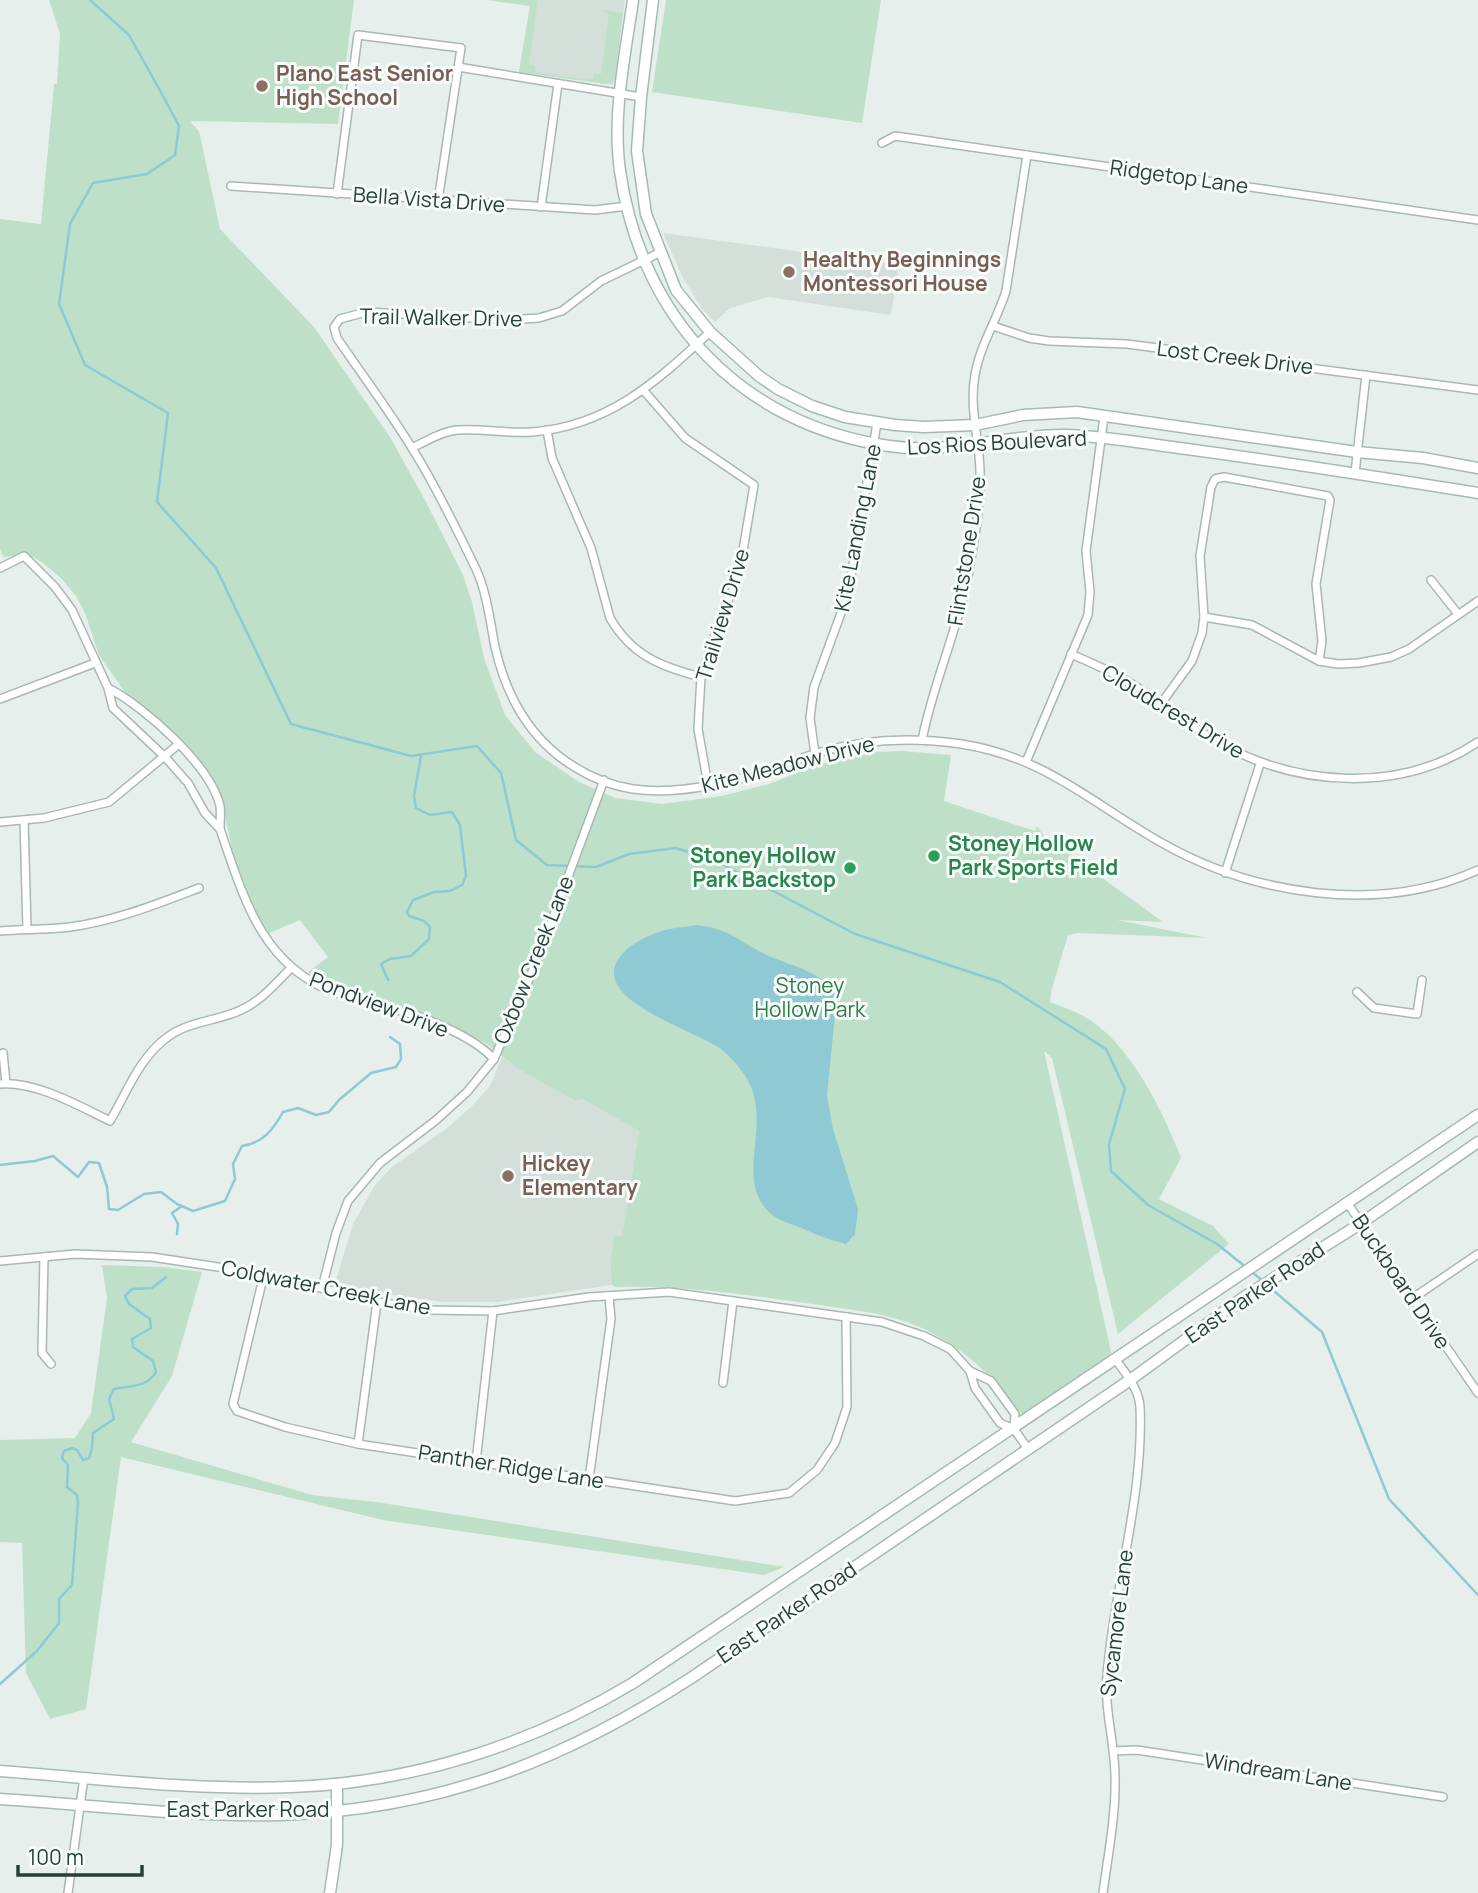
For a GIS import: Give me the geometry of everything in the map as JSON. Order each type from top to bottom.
[{"type":"main road","name":"Los Rios Boulevard","points":[[633,0],[620,94],[620,170],[627,206],[644,260],[663,302],[695,346],[722,372],[763,402],[827,432],[875,444],[923,449],[1068,435],[1354,473],[1478,493]]},
{"type":"main road","name":"Los Rios Boulevard","points":[[653,0],[640,97],[637,151],[646,214],[676,290],[710,332],[759,376],[778,389],[812,406],[877,423],[924,427],[975,425],[1049,412],[1077,412],[1357,452],[1423,458],[1478,468]]},
{"type":"main road","name":"East Parker Road","points":[[0,1772],[244,1788],[337,1784],[401,1774],[450,1762],[505,1745],[549,1727],[633,1683],[1478,1115]]},
{"type":"main road","name":"East Parker Road","points":[[0,1799],[234,1814],[278,1815],[338,1811],[402,1801],[482,1782],[574,1746],[642,1710],[682,1684],[1130,1380],[1244,1297],[1360,1224],[1478,1142]]},
{"type":"main road","points":[[330,1893],[337,1845],[337,1784]]},
{"type":"street","points":[[337,194],[358,35],[461,48],[438,201]]},
{"type":"street","points":[[458,68],[640,97]]},
{"type":"street","points":[[541,207],[558,84]]},
{"type":"street","name":"Ridgetop Lane","points":[[881,143],[895,136],[1478,220]]},
{"type":"street","name":"Flintstone Drive","points":[[922,740],[928,710],[953,639],[968,576],[980,488],[979,444],[972,399],[974,376],[981,350],[1006,291],[1027,155]]},
{"type":"street","name":"Bella Vista Drive","points":[[231,186],[595,210],[627,206]]},
{"type":"street","name":"Trail Walker Drive","points":[[334,327],[340,319],[366,312],[516,320],[539,318],[562,311],[601,281],[661,252]]},
{"type":"street","name":"Lost Creek Drive","points":[[993,326],[1029,338],[1049,341],[1127,344],[1478,390]]},
{"type":"street","name":"Kite Meadow Drive","points":[[334,327],[337,338],[412,448],[477,572],[488,609],[499,665],[519,711],[534,733],[558,755],[585,773],[628,789],[657,793],[687,790],[764,773],[815,754],[870,742],[922,740],[965,745],[1026,762],[1081,790],[1161,843],[1224,873],[1290,890],[1364,894],[1432,885],[1478,870]]},
{"type":"street","points":[[412,448],[439,435],[458,430],[512,433],[547,430],[568,427],[598,416],[644,391],[710,332]]},
{"type":"street","points":[[1354,473],[1366,375]]},
{"type":"street","name":"Trailview Drive","points":[[644,391],[685,438],[754,485],[739,574],[701,677],[698,729],[708,785]]},
{"type":"street","points":[[1026,762],[1088,615],[1090,592],[1086,551],[1104,416]]},
{"type":"street","name":"Kite Landing Lane","points":[[815,754],[810,718],[814,687],[848,594],[877,423]]},
{"type":"street","points":[[547,430],[552,458],[591,548],[615,628],[643,655],[664,668],[701,677]]},
{"type":"street","points":[[1160,705],[1192,661],[1202,633],[1204,617],[1200,555],[1210,487],[1215,479],[1224,477],[1328,496],[1330,500],[1316,584],[1322,640],[1319,661]]},
{"type":"street","name":"Pondview Drive","points":[[0,568],[24,556],[55,587],[72,610],[108,688],[113,708],[165,757],[188,783],[205,813],[220,829]]},
{"type":"street","points":[[1431,580],[1458,614]]},
{"type":"street","points":[[1204,617],[1252,625],[1319,661],[1359,663],[1391,657],[1434,633],[1478,601]]},
{"type":"street","name":"Cloudcrest Drive","points":[[1071,654],[1104,668],[1137,687],[1216,741],[1260,764],[1309,776],[1366,779],[1396,775],[1426,768],[1454,757],[1478,743]]},
{"type":"street","points":[[0,699],[95,663]]},
{"type":"street","name":"Pondview Drive","points":[[108,688],[126,696],[179,744],[207,779],[219,806],[220,829],[256,926],[290,968],[310,982],[332,992],[407,1012],[441,1025],[485,1049],[494,1059]]},
{"type":"street","points":[[0,822],[44,818],[109,802],[179,744]]},
{"type":"street","points":[[1224,873],[1260,764]]},
{"type":"street","name":"Oxbow Creek Lane","points":[[321,1288],[348,1201],[380,1163],[435,1121],[467,1092],[494,1059],[536,963],[604,780]]},
{"type":"street","points":[[24,820],[27,929]]},
{"type":"street","points":[[0,931],[69,927],[103,920],[138,911],[199,888]]},
{"type":"street","points":[[3,1053],[3,1084],[60,1097],[110,1121],[147,1056],[158,1045],[170,1035],[190,1026],[239,1011],[258,1001],[290,968]]},
{"type":"street","points":[[1357,992],[1374,1007],[1417,1014],[1422,980]]},
{"type":"street","name":"Buckboard Drive","points":[[1348,1204],[1478,1393]]},
{"type":"street","name":"Coldwater Creek Lane","points":[[0,1261],[75,1254],[152,1258],[264,1274],[377,1302],[430,1310],[493,1311],[609,1296],[669,1292],[882,1322],[924,1336],[950,1349],[970,1371],[991,1381],[1015,1414],[1014,1429]]},
{"type":"street","points":[[1413,1298],[1478,1254]]},
{"type":"street","points":[[44,1257],[42,1353],[51,1364]]},
{"type":"street","name":"Panther Ridge Lane","points":[[264,1274],[233,1404],[237,1411],[285,1427],[358,1444],[735,1501],[789,1493],[817,1470],[835,1443],[847,1408],[846,1317]]},
{"type":"street","points":[[589,1479],[611,1318],[609,1296]]},
{"type":"street","points":[[723,1383],[733,1301]]},
{"type":"street","points":[[358,1444],[377,1302]]},
{"type":"street","points":[[476,1462],[493,1311]]},
{"type":"street","name":"Sycamore Lane","points":[[1103,1893],[1115,1797],[1113,1751],[1106,1698],[1107,1677],[1140,1446],[1139,1399],[1116,1360]]},
{"type":"street","name":"Coldwater Creek Lane","points":[[970,1371],[975,1388],[1000,1423],[1014,1429],[1028,1449]]},
{"type":"street","name":"Windream Lane","points":[[1113,1751],[1138,1750],[1443,1797]]},
{"type":"street","points":[[68,1893],[84,1777]]},
{"type":"shaded area","points":[[488,0],[625,0],[613,85],[519,72],[530,6]]},
{"type":"shaded area","name":"Healthy Beginnings Montessori House","points":[[663,233],[899,265],[891,315],[768,297],[730,308],[715,322],[703,310],[683,278]]},
{"type":"shaded area","name":"Hickey Elementary","points":[[502,1057],[574,1101],[582,1099],[639,1131],[622,1237],[614,1236],[610,1260],[612,1285],[497,1302],[443,1302],[372,1292],[337,1283],[353,1224],[375,1185],[392,1167],[446,1129],[471,1107],[490,1086]]},
{"type":"green space","name":"Stoney Hollow Park","points":[[49,0],[354,0],[338,124],[191,123],[199,131],[220,229],[314,327],[390,437],[463,575],[472,602],[484,658],[505,715],[535,752],[579,782],[615,798],[662,804],[722,796],[769,784],[820,764],[876,752],[951,755],[944,801],[1035,831],[1037,826],[1044,836],[1163,922],[1117,920],[1207,938],[1078,933],[1068,935],[1051,992],[1050,1002],[1090,1020],[1105,1032],[1133,1064],[1155,1101],[1181,1158],[1159,1199],[1213,1226],[1229,1244],[1118,1334],[1052,1058],[1044,1051],[1112,1356],[1023,1416],[991,1378],[969,1358],[928,1331],[901,1320],[857,1310],[739,1294],[690,1289],[616,1287],[612,1285],[610,1261],[614,1236],[622,1236],[639,1131],[582,1099],[575,1101],[517,1068],[487,1044],[449,1024],[415,1010],[341,989],[308,972],[328,957],[300,920],[267,934],[240,888],[223,806],[212,780],[195,754],[172,730],[127,695],[99,655],[85,613],[62,579],[42,562],[27,554],[3,557],[0,549],[0,219],[41,224],[60,34]]},
{"type":"green space","points":[[488,0],[538,0],[529,64],[535,66],[535,72],[592,80],[594,74],[601,74],[609,14],[603,10],[623,13],[615,79],[607,84],[519,72],[530,6]]},
{"type":"green space","points":[[666,0],[881,0],[862,123],[652,92]]},
{"type":"green space","points":[[102,1265],[163,1267],[202,1272],[172,1376],[131,1442],[312,1495],[376,1502],[784,1567],[764,1575],[383,1520],[121,1457],[86,1709],[50,1719],[26,1673],[22,1543],[0,1542],[0,1440],[75,1438],[91,1413],[107,1298]]},
{"type":"water","points":[[696,925],[718,929],[771,957],[807,971],[823,980],[837,994],[827,1096],[833,1129],[858,1209],[855,1234],[846,1244],[772,1215],[760,1201],[755,1185],[753,1167],[756,1111],[753,1092],[744,1074],[718,1047],[640,1006],[626,996],[617,984],[614,972],[616,964],[620,956],[635,943],[653,934]]},
{"type":"waterway","points":[[90,0],[129,35],[179,126],[175,155],[147,174],[93,183],[70,224],[59,304],[85,365],[168,413],[157,502],[216,568],[291,724],[411,756],[477,746],[501,773],[516,840],[547,865],[596,867],[629,854],[676,848],[718,862],[855,934],[1000,982],[1106,1049],[1125,1089],[1109,1144],[1111,1171],[1148,1205],[1217,1244],[1247,1268]]},
{"type":"waterway","points":[[388,980],[381,964],[390,959],[411,956],[429,939],[430,927],[424,921],[409,916],[407,912],[413,900],[434,892],[450,891],[462,885],[466,876],[460,825],[452,812],[430,815],[416,808],[414,796],[421,756]]},
{"type":"waterway","points":[[0,1165],[53,1156],[78,1177],[89,1162],[99,1163],[107,1187],[109,1209],[118,1210],[144,1194],[161,1192],[177,1204],[193,1211],[225,1201],[235,1179],[233,1164],[242,1146],[267,1135],[283,1112],[298,1108],[316,1115],[329,1112],[371,1073],[396,1067],[401,1059],[400,1044],[390,1037]]},
{"type":"waterway","points":[[177,1234],[178,1224],[172,1213],[182,1206]]},
{"type":"waterway","points":[[1252,1272],[1263,1281]]},
{"type":"waterway","points":[[0,1684],[37,1651],[59,1623],[59,1599],[72,1585],[78,1503],[77,1495],[67,1487],[68,1465],[62,1458],[64,1451],[72,1448],[77,1450],[83,1460],[89,1458],[93,1433],[114,1419],[109,1399],[114,1389],[148,1381],[156,1372],[153,1361],[133,1347],[132,1339],[151,1328],[150,1319],[129,1304],[125,1296],[132,1289],[152,1288],[166,1277]]},
{"type":"waterway","points":[[1268,1286],[1322,1332],[1389,1499],[1478,1595]]},
{"type":"place","name":"Plano East Senior High School","points":[[262,86]]},
{"type":"place","name":"Healthy Beginnings Montessori House","points":[[789,272]]},
{"type":"place","name":"Stoney Hollow Park Sports Field","points":[[934,856]]},
{"type":"place","name":"Stoney Hollow Park Backstop","points":[[850,868]]},
{"type":"place","name":"Hickey Elementary","points":[[508,1176]]}]
